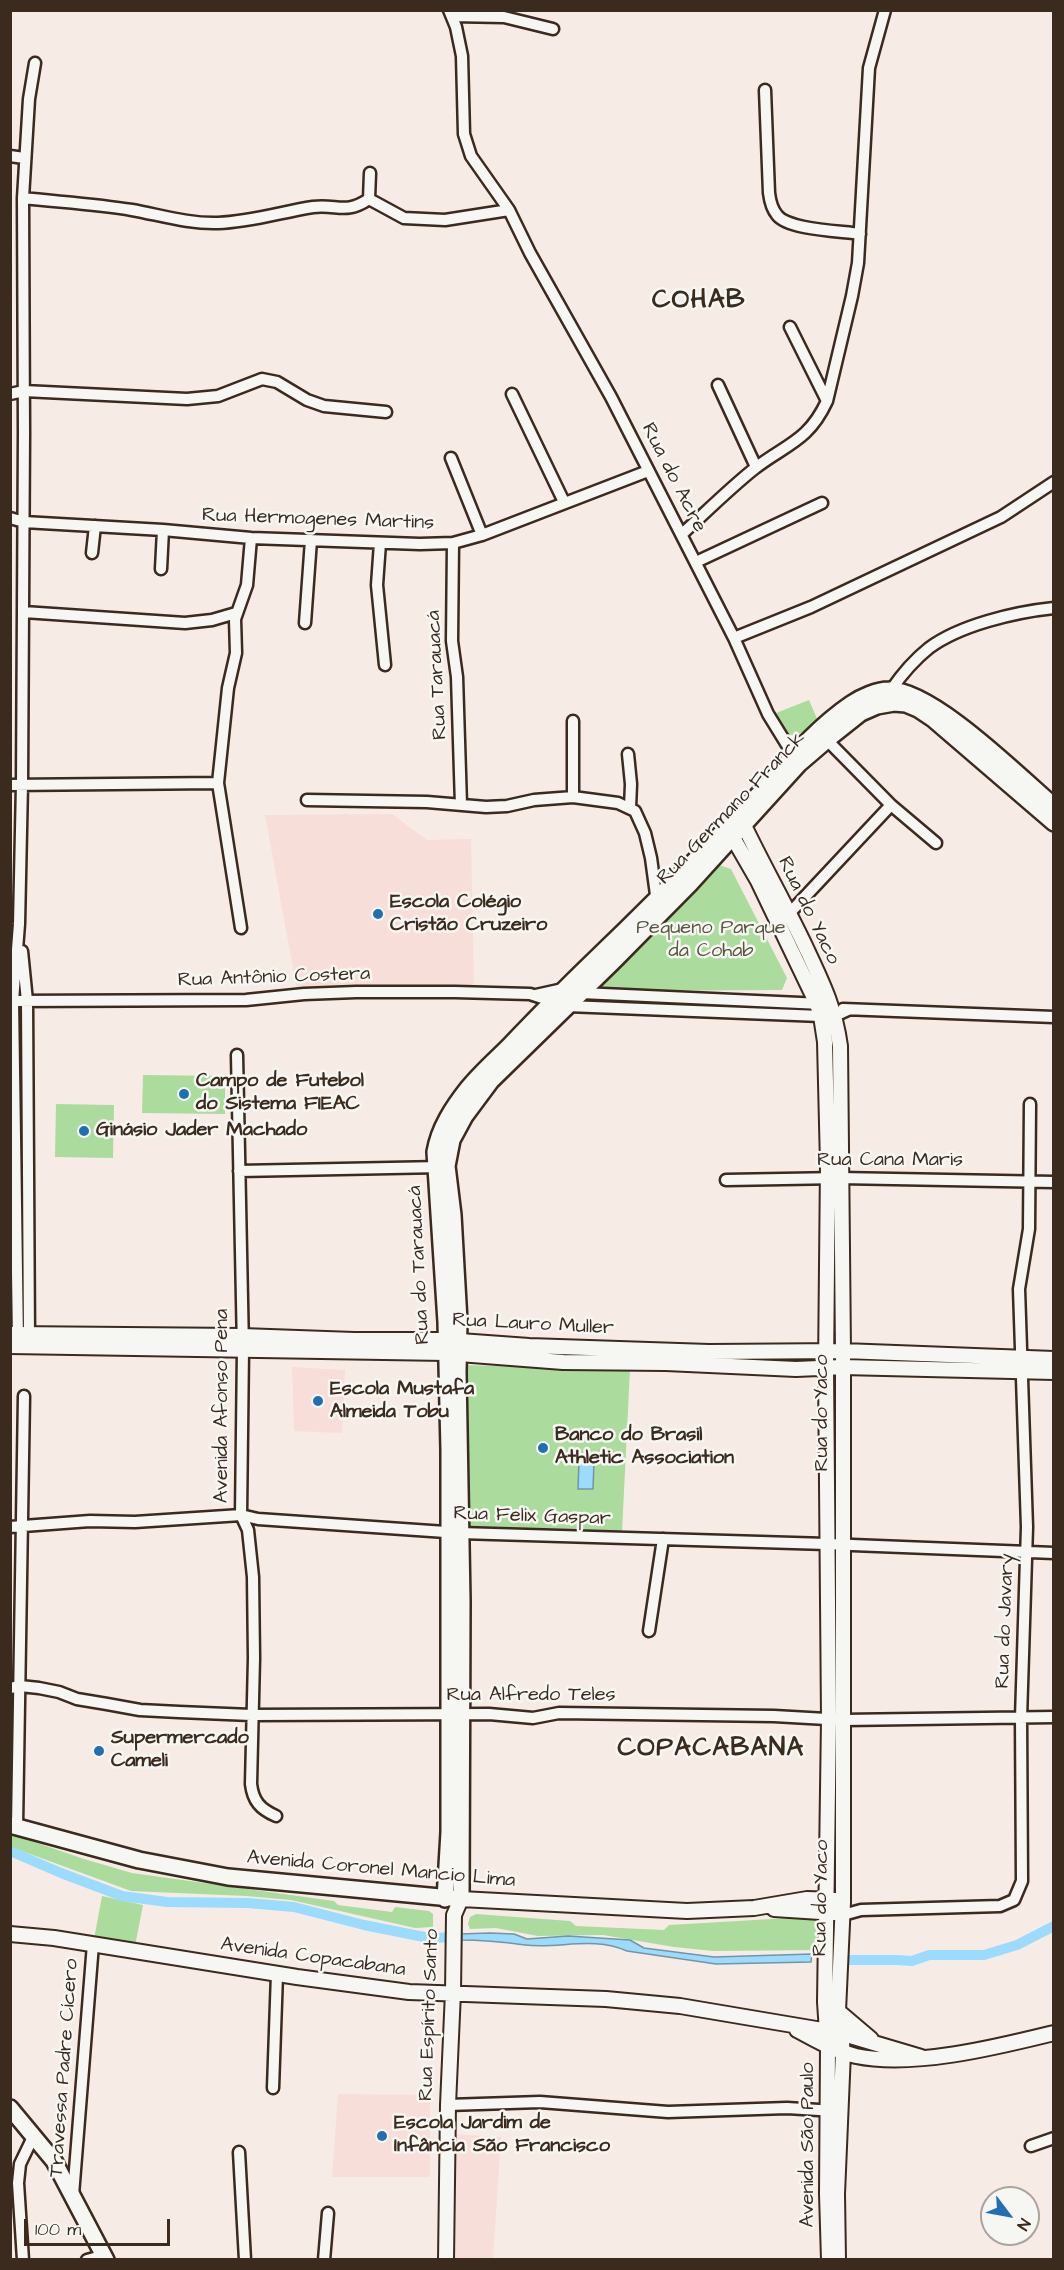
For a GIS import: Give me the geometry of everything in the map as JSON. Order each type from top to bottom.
[{"type":"main road","name":"Rua Germano Franck","points":[[659,915],[796,759],[823,736],[852,703],[878,692],[891,690],[914,696],[943,713],[1030,794],[1053,824]]},
{"type":"main road","name":"Rua Germano Franck","points":[[823,736],[877,706],[894,703],[906,704],[933,719],[1030,794],[1053,806]]},
{"type":"main road","name":"Rua Germano Franck","points":[[656,898],[736,826]]},
{"type":"main road","name":"Rua do Tarauacá","points":[[455,1714],[462,1601],[454,1532],[453,1347],[450,1281],[438,1138],[457,1103],[480,1075],[656,898]]},
{"type":"main road","name":"Rua do Tarauacá","points":[[441,1167],[465,1116],[491,1082],[659,915]]},
{"type":"main road","points":[[453,1899],[449,1842],[455,1714]]},
{"type":"main road","name":"Avenida Coronel Mancio Lima","points":[[14,1825],[138,1860],[228,1877],[453,1899]]},
{"type":"main road","points":[[10,2108],[54,2161],[105,2257]]},
{"type":"street","points":[[682,534],[756,467],[806,434],[821,416],[827,401],[852,296],[860,234],[869,68],[885,10]]},
{"type":"street","points":[[450,13],[504,17],[554,29]]},
{"type":"street","name":"Rua do Acre","points":[[450,13],[458,35],[463,65],[464,134],[471,156],[509,210],[530,253],[621,416],[734,638],[768,714],[796,759]]},
{"type":"street","points":[[19,1340],[28,1167],[27,1001],[19,924],[16,785],[24,612],[23,198],[24,158],[34,63]]},
{"type":"street","points":[[765,90],[769,193],[777,216],[792,224],[860,234]]},
{"type":"street","points":[[10,156],[24,158]]},
{"type":"street","points":[[369,199],[370,173]]},
{"type":"street","points":[[23,198],[101,206],[218,223],[257,219],[329,205],[347,210],[369,199]]},
{"type":"street","points":[[369,199],[404,218],[445,220],[509,210]]},
{"type":"street","points":[[790,327],[827,401]]},
{"type":"street","points":[[10,394],[24,391],[187,399],[218,396],[262,379],[277,382],[307,400],[324,406],[386,412]]},
{"type":"street","points":[[718,385],[756,467]]},
{"type":"street","points":[[512,394],[564,502]]},
{"type":"street","points":[[451,458],[482,535]]},
{"type":"street","name":"Rua Hermogenes Martins","points":[[10,518],[24,522],[251,538],[453,543],[482,535],[648,471]]},
{"type":"street","points":[[734,638],[811,606],[1001,517],[1053,482]]},
{"type":"street","points":[[696,562],[822,503]]},
{"type":"street","points":[[92,553],[95,526]]},
{"type":"street","points":[[161,569],[163,530]]},
{"type":"street","points":[[241,928],[218,783],[228,688],[236,653],[236,613],[247,585],[251,538]]},
{"type":"street","points":[[305,623],[311,540]]},
{"type":"street","points":[[381,543],[377,585],[385,665]]},
{"type":"street","name":"Rua Tarauacá","points":[[453,543],[452,641],[457,677],[461,805]]},
{"type":"street","points":[[891,690],[906,669],[930,648],[954,634],[1001,618],[1053,608]]},
{"type":"street","points":[[24,612],[185,623],[213,620],[236,613]]},
{"type":"street","points":[[573,721],[573,797]]},
{"type":"street","points":[[823,736],[891,805],[936,843]]},
{"type":"street","points":[[307,800],[507,806],[534,800],[573,797],[618,803],[630,808],[631,784],[627,754]]},
{"type":"street","points":[[16,785],[218,783]]},
{"type":"street","points":[[778,924],[891,805]]},
{"type":"street","name":"Rua Germano Franck","points":[[630,808],[635,811],[645,833],[659,915]]},
{"type":"street","name":"Rua do Yaco","points":[[736,826],[789,913],[830,1010],[840,1046],[826,1367],[829,1719],[825,2002],[834,2032]]},
{"type":"street","name":"Rua do Yaco","points":[[736,826],[778,924],[830,1010]]},
{"type":"street","points":[[19,924],[12,987],[12,1166],[19,1340]]},
{"type":"street","points":[[12,987],[26,987]]},
{"type":"street","name":"Rua Antônio Costera","points":[[13,1001],[246,1000],[356,992],[536,995],[563,989],[581,993],[734,999],[830,1010]]},
{"type":"street","points":[[628,994],[628,1008]]},
{"type":"street","name":"Rua Antônio Costera","points":[[536,995],[567,1006],[735,1012],[930,1011],[1053,1017]]},
{"type":"street","points":[[734,999],[735,1012]]},
{"type":"street","name":"Avenida Afonso Pena","points":[[237,1054],[242,1342],[241,1515],[248,1530],[253,1577],[252,1793],[263,1809],[276,1816]]},
{"type":"street","name":"Rua do Javary","points":[[1022,1872],[1021,1718],[1027,1497],[1019,1289],[1029,1229],[1030,1104]]},
{"type":"street","points":[[12,1166],[28,1167]]},
{"type":"street","points":[[239,1171],[441,1167]]},
{"type":"street","name":"Rua do Yaco","points":[[834,1178],[843,1350],[844,1720],[843,1908],[838,2011],[834,2032]]},
{"type":"street","name":"Rua Cana Maris","points":[[726,1180],[834,1178],[1053,1182]]},
{"type":"street","name":"Rua Lauro Muller","points":[[19,1340],[242,1342],[354,1340],[453,1347],[562,1362],[666,1363],[796,1369],[1022,1364],[1053,1359]]},
{"type":"street","name":"Rua Lauro Muller","points":[[453,1347],[709,1352],[843,1350],[1022,1364],[1053,1372]]},
{"type":"street","points":[[14,1825],[15,1687],[23,1527],[24,1396]]},
{"type":"street","name":"Rua Felix Gaspar","points":[[10,1527],[90,1521],[135,1522],[241,1515],[258,1519],[454,1532],[1053,1553]]},
{"type":"street","points":[[649,1631],[663,1539]]},
{"type":"street","name":"Rua Alfredo Teles","points":[[15,1687],[49,1690],[77,1699],[140,1710],[251,1714],[455,1714],[533,1718],[559,1713],[774,1716],[844,1720],[1053,1717]]},
{"type":"street","name":"Avenida Coronel Mancio Lima","points":[[453,1899],[646,1911],[754,1908],[807,1899],[827,1905],[861,1910],[931,1909],[1008,1904],[1018,1895],[1022,1872]]},
{"type":"street","name":"Rua Espírito Santo","points":[[446,2259],[448,2105],[453,1992],[453,1899]]},
{"type":"street","name":"Avenida Copacabana","points":[[10,1934],[93,1944],[277,1974],[409,1992],[606,1999],[714,2011],[834,2032],[921,2057]]},
{"type":"street","name":"Travessa Padre Cícero","points":[[73,2195],[93,1944]]},
{"type":"street","points":[[273,2088],[277,1974]]},
{"type":"street","points":[[793,2025],[813,2021],[825,2002]]},
{"type":"street","points":[[838,2011],[875,2042]]},
{"type":"street","name":"Avenida Copacabana","points":[[793,2025],[828,2047],[843,2052],[865,2057],[899,2060],[944,2056],[1053,2033]]},
{"type":"street","name":"Avenida São Paulo","points":[[834,2032],[828,2047],[835,2111]]},
{"type":"street","name":"Avenida São Paulo","points":[[829,2259],[835,2111],[843,2052],[834,2032]]},
{"type":"street","points":[[841,2074],[853,2062],[865,2057]]},
{"type":"street","points":[[448,2105],[540,2103],[668,2112],[787,2108],[835,2111]]},
{"type":"street","points":[[23,2259],[18,2183],[20,2164],[34,2135]]},
{"type":"street","points":[[1031,2146],[1053,2138]]},
{"type":"street","points":[[239,2152],[244,2259]]},
{"type":"street","name":"Avenida São Paulo","points":[[832,2194],[838,2259]]},
{"type":"street","points":[[324,2259],[328,2213]]},
{"type":"street","points":[[87,2259],[105,2257]]},
{"type":"shaded area","name":"Escola Colégio Cristão Cruzeiro","points":[[392,814],[427,840],[471,839],[474,988],[297,990],[265,815]]},
{"type":"shaded area","name":"Escola Mustafa Almeida Tobu","points":[[292,1367],[345,1370],[342,1433],[294,1431]]},
{"type":"shaded area","name":"Escola Jardim de Infância São Francisco","points":[[338,2094],[430,2095],[430,2177],[332,2177]]},
{"type":"shaded area","points":[[453,2134],[501,2137],[493,2259],[452,2260]]},
{"type":"green space","points":[[809,700],[818,721],[798,734],[786,732],[776,713]]},
{"type":"green space","name":"Pequeno Parque da Cohab","points":[[716,864],[731,869],[787,978],[782,990],[602,991],[594,985]]},
{"type":"green space","name":"Campo de Futebol do Sistema FIEAC","points":[[143,1075],[225,1076],[225,1114],[142,1113]]},
{"type":"green space","name":"Ginásio Jader Machado","points":[[56,1104],[114,1105],[113,1158],[55,1157]]},
{"type":"green space","name":"Banco do Brasil Athletic Association","points":[[461,1365],[630,1369],[622,1532],[460,1527]]},
{"type":"green space","points":[[11,1834],[132,1873],[334,1901],[338,1905],[392,1912],[395,1907],[429,1911],[433,1914],[433,1927],[415,1928],[291,1900],[131,1891],[11,1847]]},
{"type":"green space","points":[[102,1896],[143,1905],[135,1946],[94,1939]]},
{"type":"green space","points":[[476,1914],[570,1921],[576,1926],[664,1930],[669,1925],[823,1916],[824,1950],[713,1951],[603,1935],[538,1936],[496,1928],[470,1929],[468,1924],[470,1917]]},
{"type":"water","points":[[579,1461],[594,1461],[593,1489],[578,1489]]},
{"type":"water","points":[[459,1934],[514,1934],[527,1939],[568,1936],[630,1940],[644,1948],[714,1957],[812,1954],[811,1962],[716,1964],[627,1951],[602,1944],[538,1946],[460,1940]]},
{"type":"waterway","points":[[10,1851],[122,1896],[167,1902],[248,1903],[294,1907],[364,1925],[429,1938],[459,1937]]},
{"type":"waterway","points":[[850,1960],[912,1961],[929,1955],[984,1955],[1017,1945],[1054,1926]]},
{"type":"place","name":"Escola Colégio Cristão Cruzeiro","points":[[378,914]]},
{"type":"place","name":"Campo de Futebol do Sistema FIEAC","points":[[184,1094]]},
{"type":"place","name":"Ginásio Jader Machado","points":[[84,1131]]},
{"type":"place","name":"Escola Mustafa Almeida Tobu","points":[[318,1401]]},
{"type":"place","name":"Banco do Brasil Athletic Association","points":[[543,1448]]},
{"type":"place","name":"Supermercado Cameli","points":[[99,1751]]},
{"type":"place","name":"Escola Jardim de Infância São Francisco","points":[[382,2136]]},
{"type":"district","name":"COHAB","points":[[699,302]]},
{"type":"district","name":"COPACABANA","points":[[711,1750]]}]
